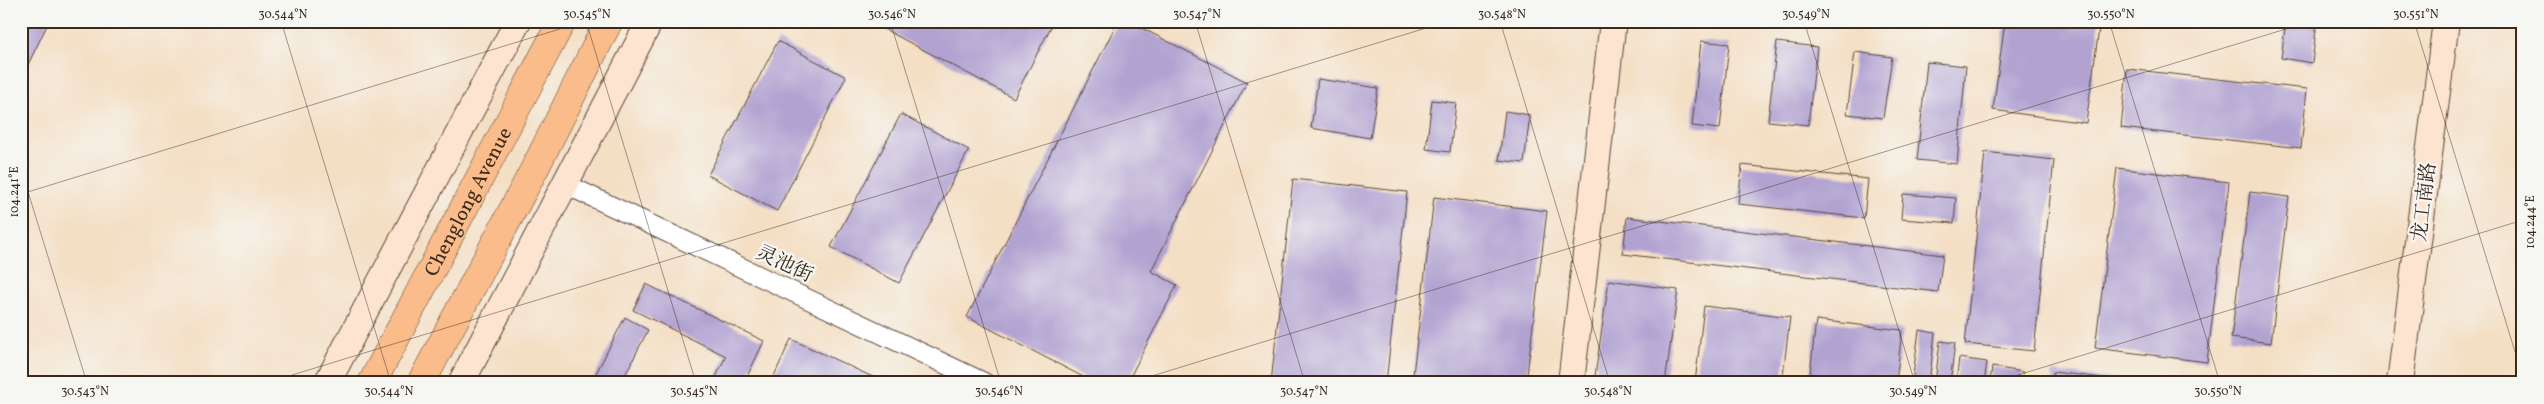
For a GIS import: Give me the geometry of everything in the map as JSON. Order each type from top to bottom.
[{"type":"highway","name":"Chenglong Avenue","points":[[372,383],[562,21]]},
{"type":"highway","points":[[421,383],[535,168],[609,21]]},
{"type":"street","points":[[327,383],[518,21]]},
{"type":"street","points":[[461,383],[650,21]]},
{"type":"street","points":[[1571,383],[1613,21]]},
{"type":"street","name":"龙工南路","points":[[2400,383],[2446,21]]},
{"type":"street","name":"灵池街","points":[[565,184],[985,383]]},
{"type":"building","points":[[21,21],[49,21],[21,79]]},
{"type":"building","points":[[869,21],[1054,21],[1014,98]]},
{"type":"building","points":[[1118,21],[1128,21],[1247,82],[1151,271],[1177,285],[1127,383],[1095,383],[967,317]]},
{"type":"building","points":[[1955,21],[1974,21],[1973,25]]},
{"type":"building","points":[[2005,21],[2100,21],[2086,123],[1993,110]]},
{"type":"building","points":[[2286,21],[2317,21],[2312,63],[2281,58]]},
{"type":"building","points":[[778,41],[846,77],[777,211],[708,175]]},
{"type":"building","points":[[1701,41],[1729,44],[1720,129],[1692,126]]},
{"type":"building","points":[[1777,42],[1817,47],[1808,125],[1768,121]]},
{"type":"building","points":[[1855,52],[1892,57],[1883,118],[1847,114]]},
{"type":"building","points":[[1927,62],[1966,66],[1957,164],[1917,160]]},
{"type":"building","points":[[2127,69],[2307,89],[2301,148],[2121,128]]},
{"type":"building","points":[[1318,79],[1378,88],[1370,138],[1311,128]]},
{"type":"building","points":[[1432,100],[1456,103],[1450,152],[1426,149]]},
{"type":"building","points":[[1505,111],[1530,115],[1524,163],[1499,160]]},
{"type":"building","points":[[901,114],[969,150],[899,283],[831,247]]},
{"type":"building","points":[[1985,152],[2054,160],[2034,351],[1965,344]]},
{"type":"building","points":[[1742,165],[1868,179],[1864,218],[1738,204]]},
{"type":"building","points":[[2117,168],[2229,182],[2207,362],[2095,348]]},
{"type":"building","points":[[1293,179],[1407,192],[1386,383],[1271,383]]},
{"type":"building","points":[[2250,192],[2289,197],[2271,343],[2231,338]]},
{"type":"building","points":[[1903,194],[1956,198],[1954,223],[1901,219]]},
{"type":"building","points":[[1434,197],[1547,211],[1526,383],[1412,383]]},
{"type":"building","points":[[1627,217],[1943,255],[1938,292],[1623,254]]},
{"type":"building","points":[[1609,280],[1678,290],[1665,383],[1594,383]]},
{"type":"building","points":[[646,284],[764,341],[744,383],[713,383],[726,356],[633,310]]},
{"type":"building","points":[[1704,306],[1790,317],[1782,383],[1695,383]]},
{"type":"building","points":[[625,317],[648,330],[621,383],[591,383]]},
{"type":"building","points":[[1816,320],[1902,330],[1896,383],[1809,383]]},
{"type":"building","points":[[1919,330],[1935,333],[1929,383],[1912,383]]},
{"type":"building","points":[[791,339],[877,379],[876,383],[789,383],[774,376]]},
{"type":"building","points":[[1940,341],[1955,343],[1950,383],[1935,383]]},
{"type":"building","points":[[1959,358],[1987,362],[1984,383],[1956,383]]},
{"type":"building","points":[[1992,367],[2023,372],[2022,383],[1990,383]]},
{"type":"building","points":[[2053,372],[2137,382],[2137,383],[2052,383]]}]
